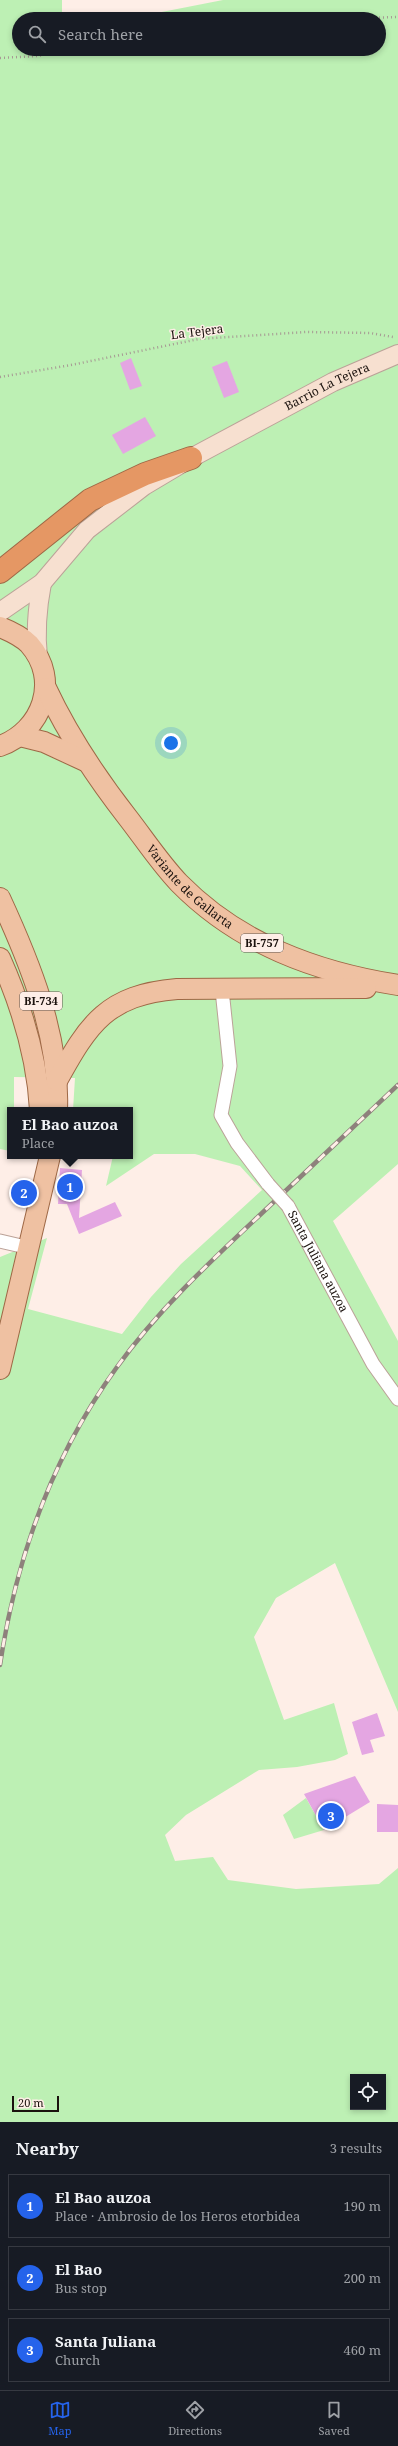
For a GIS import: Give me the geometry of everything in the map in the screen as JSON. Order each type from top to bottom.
[{"type":"highway","points":[[0,572],[90,500],[145,474],[191,458]]},
{"type":"main road","points":[[0,627],[15,633],[28,644],[38,657],[44,672],[46,688],[38,715],[20,736],[0,746]]},
{"type":"main road","name":"Variante de Gallarta","points":[[46,688],[85,761],[179,883],[229,923],[283,954],[324,970],[398,986]]},
{"type":"main road","name":"Variante de Gallarta","points":[[20,736],[44,742],[85,761]]},
{"type":"main road","name":"BI-734","points":[[0,898],[25,953],[46,1018],[57,1081],[57,1107]]},
{"type":"main road","name":"BI-734","points":[[0,958],[24,1016],[34,1058],[40,1107]]},
{"type":"main road","points":[[57,1081],[75,1047],[96,1019],[124,1002],[149,991],[177,989],[222,990],[398,986]]},
{"type":"main road","points":[[38,1208],[39,1159]]},
{"type":"main road","points":[[0,1369],[30,1248],[49,1159]]},
{"type":"street","name":"Barrio La Tejera","points":[[42,583],[76,542],[104,515],[144,486],[258,421],[333,382],[398,354]]},
{"type":"street","points":[[0,612],[42,583]]},
{"type":"street","points":[[38,657],[36,635],[37,609],[42,583]]},
{"type":"street","name":"Santa Juliana auzoa","points":[[222,990],[230,1066],[221,1115],[237,1143],[268,1184],[288,1206],[370,1358],[398,1399]]},
{"type":"street","points":[[0,1241],[30,1248]]},
{"type":"path","points":[[386,17],[398,16]]},
{"type":"path","points":[[0,58],[38,56]]},
{"type":"path","name":"La Tejera","points":[[0,376],[71,365],[199,339],[306,332],[370,333],[398,338]]},
{"type":"green space","points":[[0,0],[62,0],[62,12],[12,12],[12,56],[386,56],[386,12],[162,12],[223,0],[398,0],[398,1164],[333,1221],[398,1341],[398,1712],[335,1563],[276,1598],[254,1637],[284,1720],[334,1703],[348,1754],[335,1760],[297,1767],[259,1770],[186,1815],[165,1835],[175,1861],[213,1857],[228,1880],[296,1889],[379,1884],[398,1868],[398,2122],[0,2122],[0,1257],[47,1238],[28,1309],[122,1334],[151,1297],[181,1264],[262,1190],[240,1166],[195,1154],[154,1154],[106,1186],[112,1159],[133,1159],[133,1107],[73,1107],[75,1078],[14,1077],[14,1107],[7,1107],[7,1150],[0,1149]]},
{"type":"green space","points":[[306,1798],[324,1830],[294,1839],[283,1815]]},
{"type":"building","points":[[131,358],[142,386],[130,390],[120,363]]},
{"type":"building","points":[[227,361],[239,392],[224,398],[212,367]]},
{"type":"building","points":[[145,417],[156,436],[123,454],[112,435]]},
{"type":"building","points":[[60,1168],[82,1170],[79,1218],[115,1202],[122,1216],[79,1234],[67,1204],[58,1204]]},
{"type":"building","points":[[377,1713],[385,1736],[370,1740],[374,1752],[362,1755],[352,1722]]},
{"type":"building","points":[[355,1776],[370,1802],[324,1830],[304,1794]]},
{"type":"building","points":[[377,1804],[398,1805],[398,1832],[377,1832]]},
{"type":"railway","points":[[0,1665],[16,1586],[40,1509],[74,1436],[94,1401],[117,1367],[133,1346],[185,1287],[398,1085]]},
{"type":"place","name":"El Bao auzoa","points":[[70,1187]]},
{"type":"place","name":"El Bao","points":[[24,1193]]},
{"type":"place","name":"Santa Juliana","points":[[331,1816]]}]
